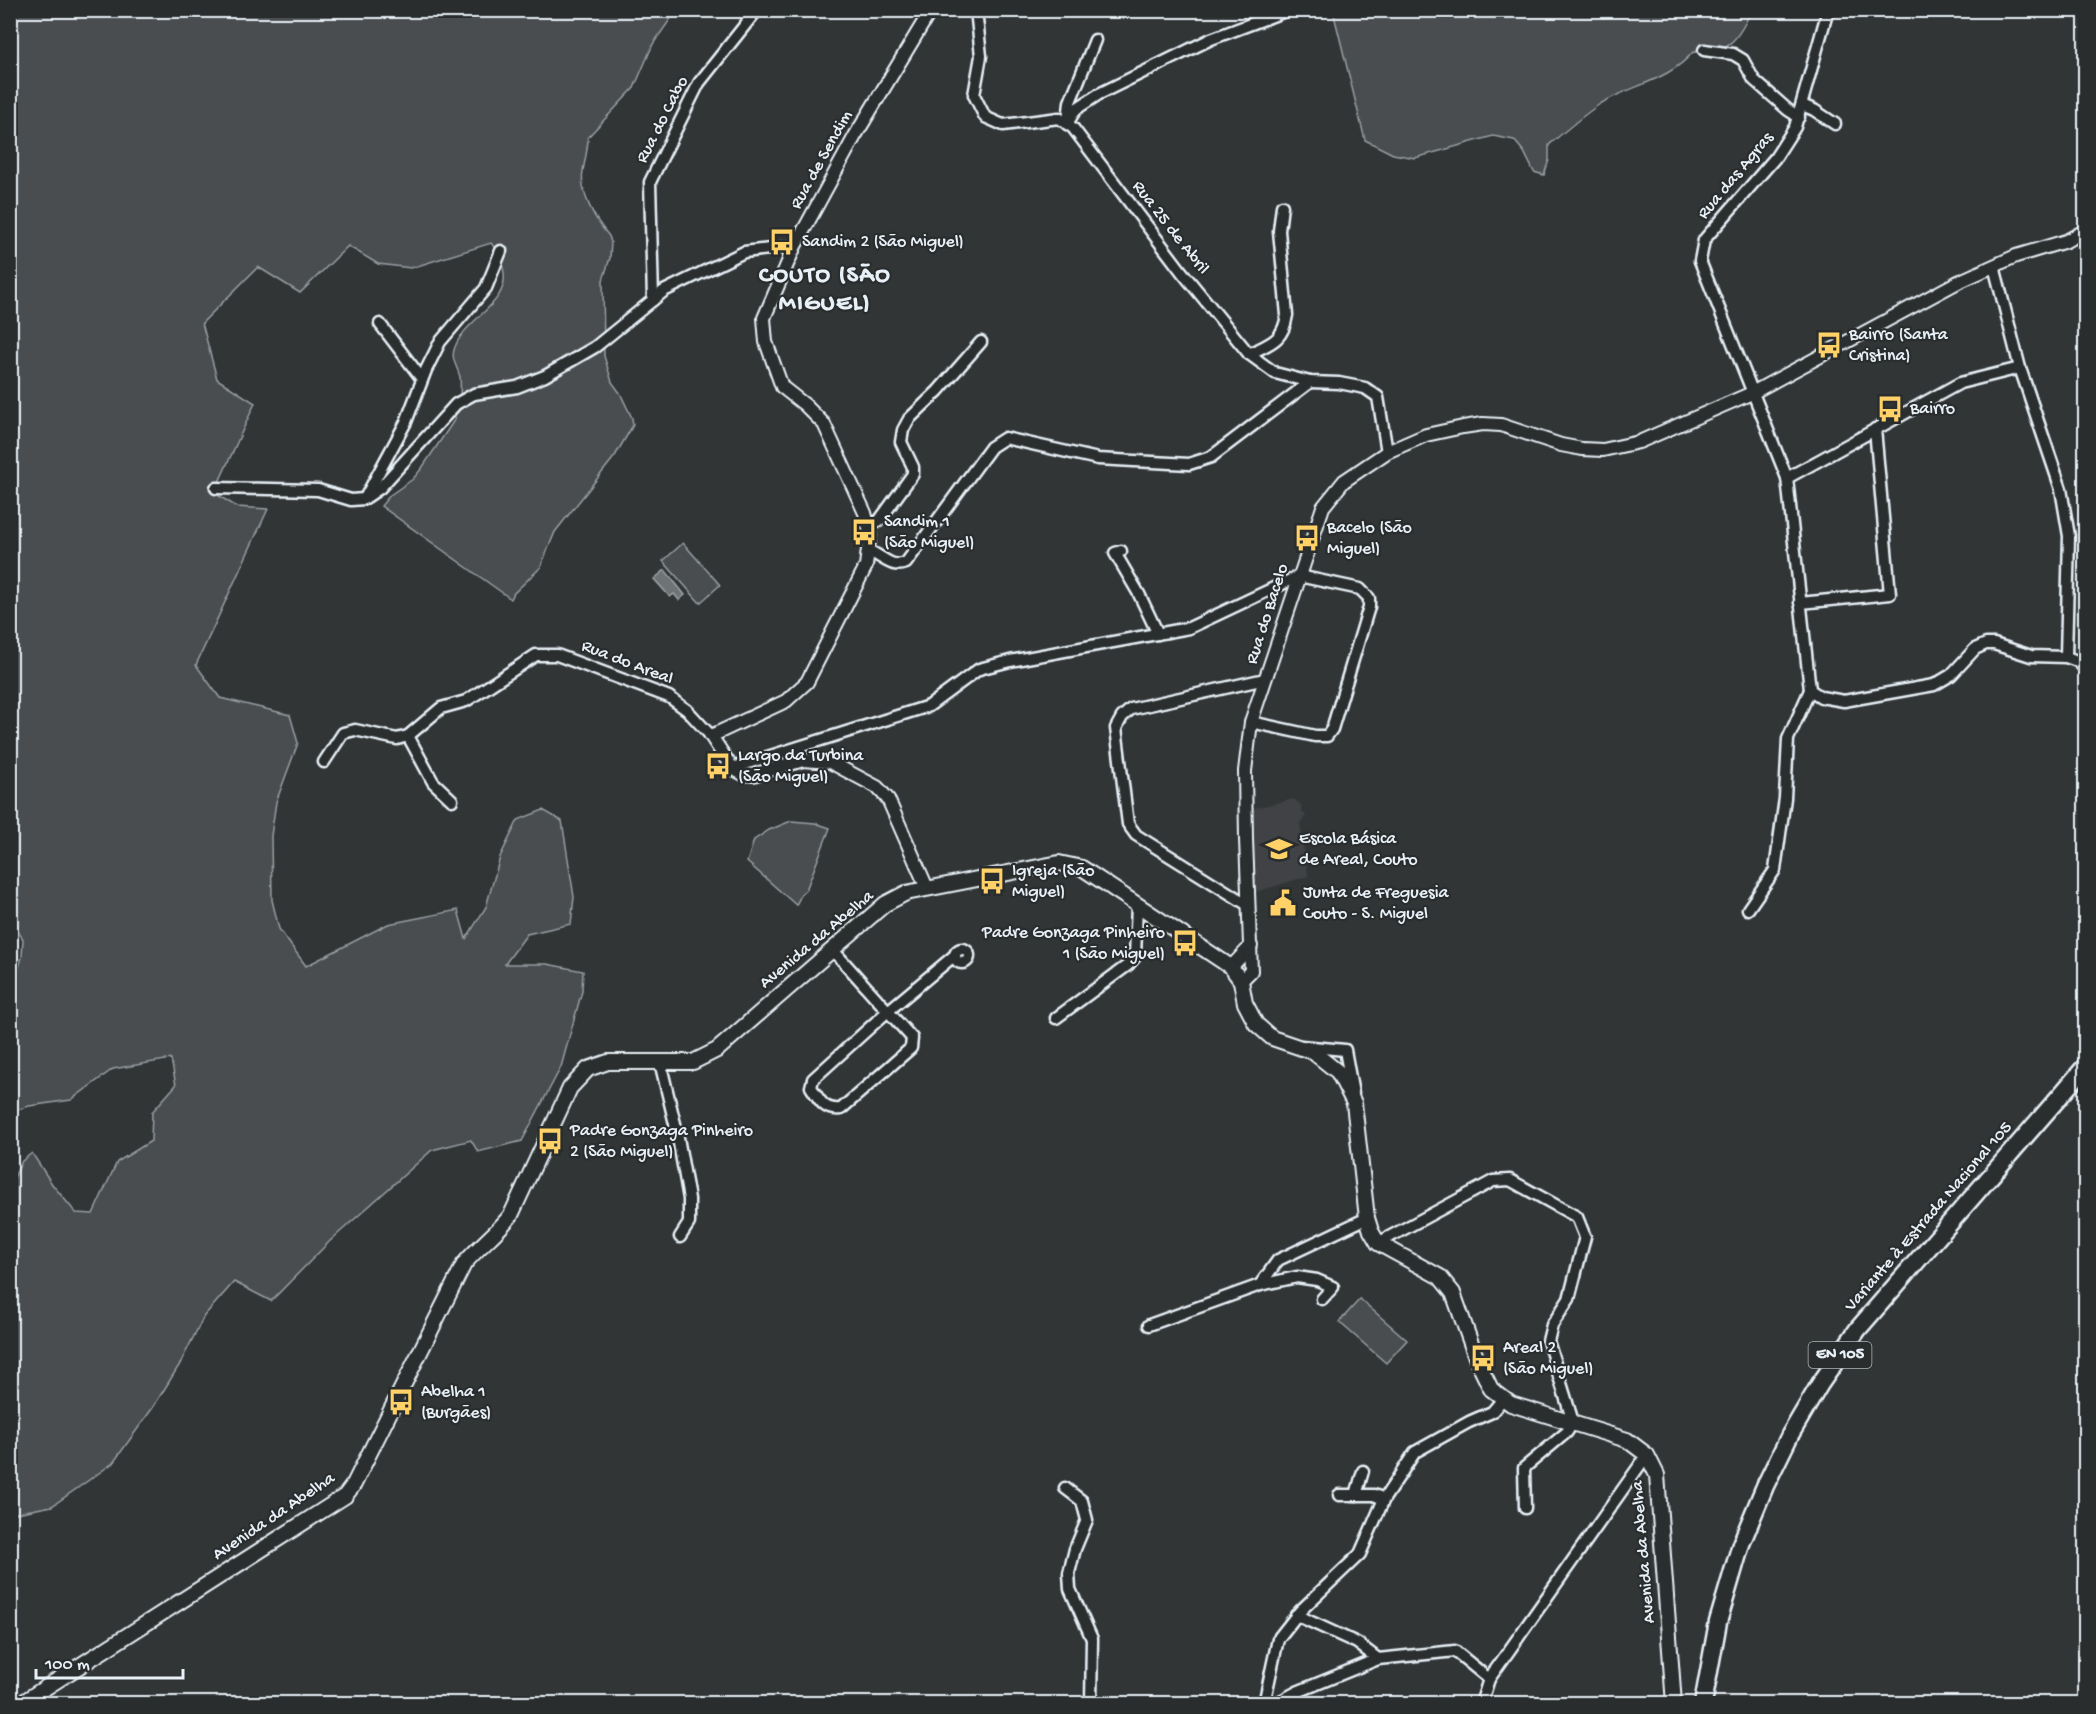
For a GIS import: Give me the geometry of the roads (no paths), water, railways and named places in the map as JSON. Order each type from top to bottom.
[{"type":"main road","name":"Avenida da Abelha","points":[[20,1704],[345,1496],[354,1484],[464,1264],[511,1215],[570,1088],[588,1069],[608,1062],[693,1062],[717,1050],[885,904],[906,893],[927,888],[1059,863],[1082,868],[1231,967],[1241,981],[1245,1003],[1256,1024],[1272,1038],[1313,1052],[1338,1072],[1354,1103],[1367,1218],[1371,1231],[1378,1243],[1440,1277],[1453,1293],[1484,1378],[1491,1389],[1512,1404],[1627,1440],[1647,1455],[1657,1475],[1674,1704]]},
{"type":"main road","name":"Variante à Estrada Nacional 105","points":[[1703,1704],[1718,1622],[1741,1544],[1765,1486],[1790,1435],[1820,1384],[1858,1329],[2085,1066]]},
{"type":"street","name":"Rua do Cabo","points":[[653,300],[650,182],[699,83],[757,10]]},
{"type":"street","name":"Rua de Sendim","points":[[711,736],[786,701],[807,682],[866,566],[869,551],[868,524],[824,424],[783,387],[766,342],[764,318],[795,246],[855,136],[931,10]]},
{"type":"street","points":[[976,10],[981,56],[974,95],[985,117],[1003,125],[1059,118],[1067,124]]},
{"type":"street","points":[[1067,124],[1076,109],[1099,94],[1211,39],[1288,10]]},
{"type":"street","name":"Rua das Agras","points":[[1810,690],[1786,478],[1700,261],[1704,240],[1775,158],[1796,127],[1828,10]]},
{"type":"street","points":[[1067,124],[1070,102],[1095,40]]},
{"type":"street","points":[[1704,50],[1732,54],[1743,60],[1754,80],[1799,117]]},
{"type":"street","points":[[1802,105],[1835,124]]},
{"type":"street","name":"Rua 25 de Abril","points":[[1067,124],[1073,128],[1182,272],[1249,354],[1275,373],[1310,382],[1339,383],[1365,388],[1378,397],[1387,452]]},
{"type":"street","points":[[1249,354],[1279,338],[1285,328],[1287,315],[1279,231],[1282,206]]},
{"type":"street","name":"Rua do Bacelo","points":[[1241,981],[1251,971],[1245,771],[1251,722],[1323,507],[1333,494],[1363,467],[1387,452],[1426,435],[1483,424],[1501,425],[1561,445],[1582,449],[1603,450],[1639,442],[1752,393],[1958,282],[2016,256],[2066,241],[2085,230]]},
{"type":"street","points":[[216,488],[318,490],[351,500],[364,499],[380,489],[456,404],[464,399],[474,394],[517,387],[545,376],[595,347],[663,291],[744,252],[795,246]]},
{"type":"street","points":[[364,499],[406,422],[422,379],[440,342],[486,288],[501,251]]},
{"type":"street","points":[[1748,909],[1775,870],[1785,798],[1788,739],[1810,690],[1821,697],[1844,701],[1934,685],[1951,675],[1975,649],[1986,644],[1994,644],[2031,656],[2078,660],[2069,536],[2061,489],[2020,368],[1994,266]]},
{"type":"street","points":[[380,324],[422,379]]},
{"type":"street","points":[[868,524],[879,521],[913,474],[913,467],[901,442],[903,430],[909,419],[938,391],[981,342]]},
{"type":"street","points":[[1786,478],[1960,383],[2020,368]]},
{"type":"street","points":[[869,551],[891,564],[898,566],[906,563],[991,447],[1005,438],[1098,459],[1189,464],[1211,457],[1310,382]]},
{"type":"street","points":[[1800,603],[1890,594],[1875,429]]},
{"type":"street","points":[[1121,551],[1115,553],[1139,594],[1158,634]]},
{"type":"street","points":[[732,768],[929,706],[979,669],[1010,660],[1189,628],[1299,576],[1359,589],[1369,598],[1369,607],[1332,729],[1327,736],[1315,736],[1251,722]]},
{"type":"street","name":"Rua do Areal","points":[[408,736],[441,708],[466,700],[536,655],[557,655],[669,697],[687,710],[711,736],[732,768]]},
{"type":"street","points":[[1248,905],[1136,835],[1128,824],[1116,728],[1122,717],[1131,709],[1265,680]]},
{"type":"street","points":[[324,762],[343,734],[355,730],[397,739],[408,736],[433,782],[452,800]]},
{"type":"street","points":[[732,768],[743,774],[753,775],[803,760],[830,762],[877,787],[888,799],[927,888]]},
{"type":"street","points":[[1056,1018],[1128,965],[1135,957],[1137,904]]},
{"type":"street","points":[[1231,967],[1251,946]]},
{"type":"street","points":[[832,949],[888,1011],[912,1038],[911,1048],[841,1109],[833,1110],[826,1107],[811,1087],[812,1080],[888,1011],[955,955]]},
{"type":"street","points":[[1294,1046],[1345,1050],[1354,1103]]},
{"type":"street","points":[[660,1062],[677,1132],[689,1199],[689,1223],[680,1238]]},
{"type":"street","points":[[1378,1243],[1493,1181],[1510,1180],[1577,1217],[1585,1238],[1569,1299],[1552,1325],[1548,1341],[1573,1422],[1567,1432],[1524,1468],[1525,1508]]},
{"type":"street","points":[[1260,1286],[1278,1260],[1367,1218]]},
{"type":"street","points":[[1149,1325],[1260,1286],[1297,1278],[1317,1280],[1333,1287],[1322,1299]]},
{"type":"street","points":[[1264,1704],[1278,1639],[1296,1615],[1360,1554],[1384,1498],[1415,1452],[1492,1412],[1503,1399]]},
{"type":"street","points":[[1481,1704],[1489,1679],[1647,1455]]},
{"type":"street","points":[[1356,1495],[1363,1471]]},
{"type":"street","points":[[1065,1488],[1082,1501],[1087,1520],[1074,1550],[1069,1573],[1070,1589],[1092,1639],[1091,1704]]},
{"type":"street","points":[[1339,1495],[1374,1495],[1384,1498]]},
{"type":"street","points":[[1296,1615],[1357,1643],[1378,1659]]},
{"type":"street","points":[[1275,1704],[1297,1692],[1378,1659],[1455,1651],[1489,1679]]},
{"type":"place","name":"Sandim 2 (São Miguel)","points":[[782,242]]},
{"type":"place","name":"Bairro (Santa Cristina)","points":[[1829,345]]},
{"type":"place","name":"Bairro","points":[[1890,409]]},
{"type":"place","name":"Sandim 1 (São Miguel)","points":[[864,532]]},
{"type":"place","name":"Bacelo (São Miguel)","points":[[1307,538]]},
{"type":"place","name":"Largo da Turbina (São Miguel)","points":[[718,766]]},
{"type":"place","name":"Escola Básica de Areal, Couto","points":[[1279,849]]},
{"type":"place","name":"Igreja (São Miguel)","points":[[992,881]]},
{"type":"place","name":"Junta de Freguesia Couto - S. Miguel","points":[[1283,903]]},
{"type":"place","name":"Padre Gonzaga Pinheiro 1 (São Miguel)","points":[[1185,943]]},
{"type":"place","name":"Padre Gonzaga Pinheiro 2 (São Miguel)","points":[[550,1141]]},
{"type":"place","name":"Areal 2 (São Miguel)","points":[[1483,1358]]},
{"type":"place","name":"Abelha 1 (Burgães)","points":[[401,1402]]},
{"type":"district","name":"COUTO (SÃO MIGUEL)","points":[[825,290]]}]
